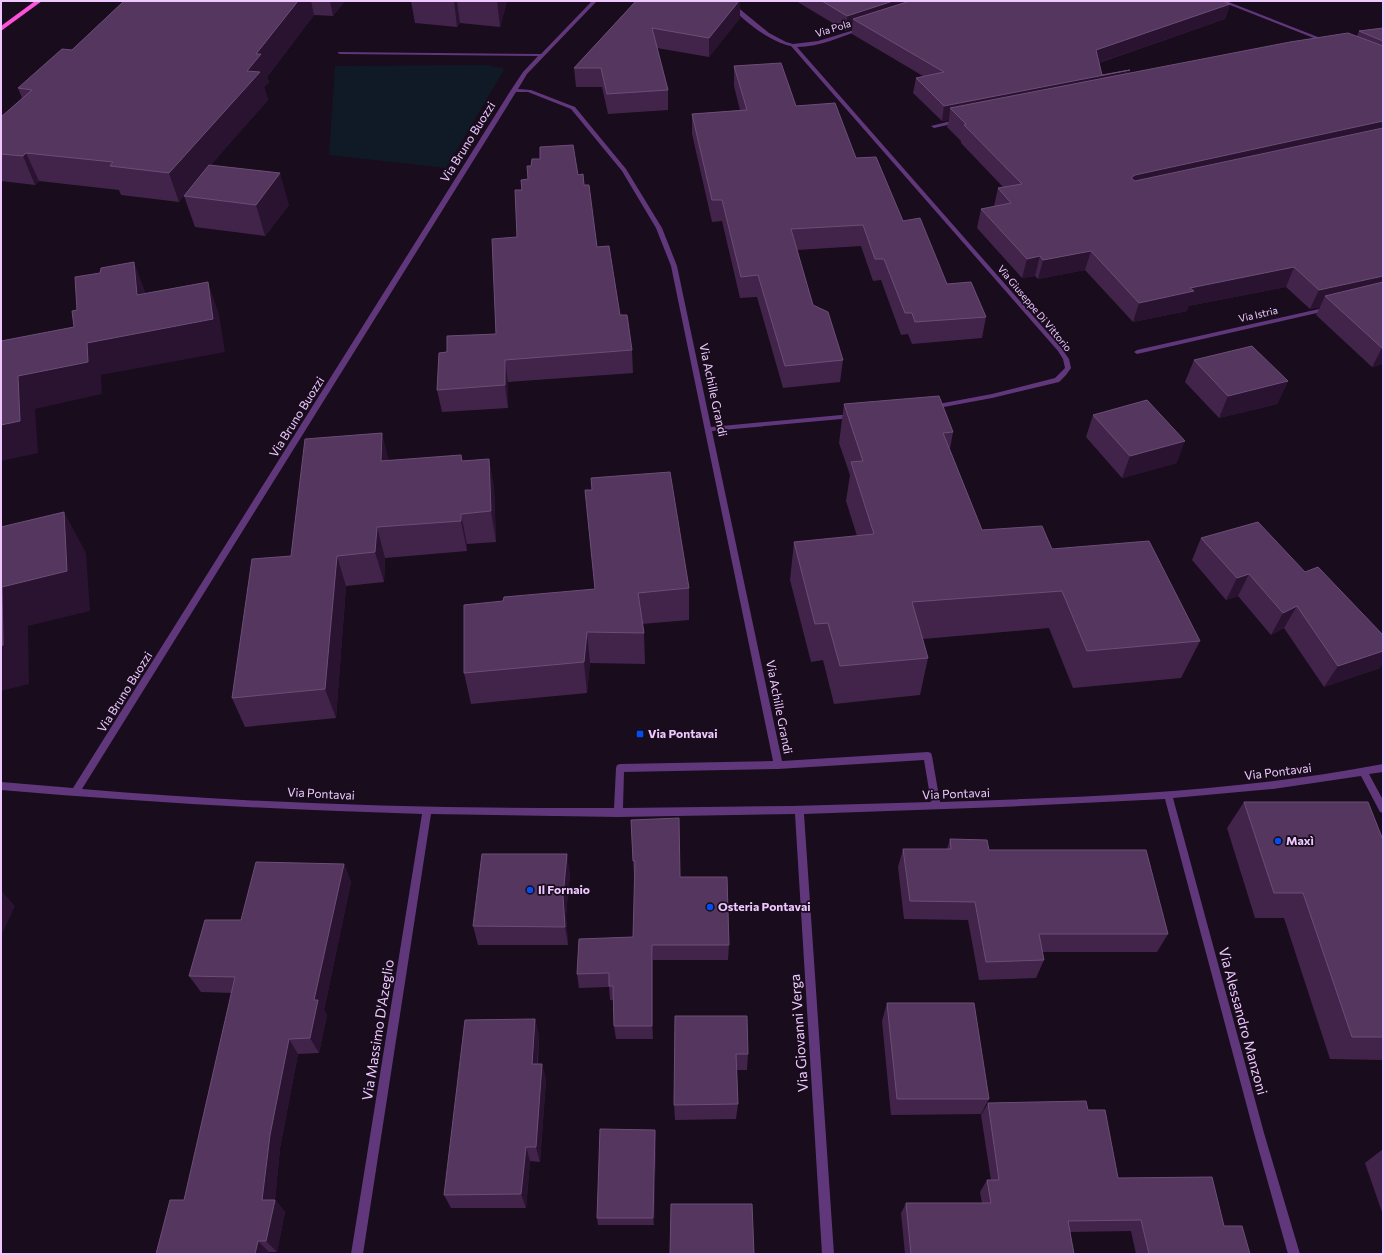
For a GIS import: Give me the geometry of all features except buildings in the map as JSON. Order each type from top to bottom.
[{"type":"main road","points":[[1,29],[39,1]]},
{"type":"street","name":"Via Bruno Buozzi","points":[[75,793],[525,72],[540,55],[595,1]]},
{"type":"street","name":"Via Giuseppe Di Vittorio","points":[[727,1],[772,37],[793,45],[1060,350],[1066,359],[1068,368],[1057,380],[928,408]]},
{"type":"street","points":[[1222,1],[1332,44],[1326,46]]},
{"type":"street","name":"Via Pola","points":[[793,45],[821,41],[867,26]]},
{"type":"street","points":[[340,52],[540,55]]},
{"type":"street","name":"Via Achille Grandi","points":[[514,90],[529,91],[573,108],[624,170],[659,228],[674,266],[778,765]]},
{"type":"street","points":[[934,126],[964,120]]},
{"type":"street","name":"Via Istria","points":[[1137,352],[1337,306]]},
{"type":"street","points":[[709,429],[858,415]]},
{"type":"street","name":"Via Achille Grandi","points":[[618,813],[620,768],[778,765],[928,756],[936,806]]},
{"type":"street","name":"Via Pontavai","points":[[1,786],[75,793],[427,811],[618,813],[799,811],[1062,802],[1233,790],[1383,768]]},
{"type":"street","points":[[1363,772],[1383,809]]},
{"type":"street","name":"Via Alessandro Manzoni","points":[[1168,794],[1259,1133],[1294,1254]]},
{"type":"street","name":"Via Massimo D'Azeglio","points":[[357,1254],[427,811]]},
{"type":"street","name":"Via Giovanni Verga","points":[[799,811],[828,1254]]},
{"type":"shaded area","points":[[484,65],[502,68],[504,70],[446,168],[329,155],[335,66]]},
{"type":"place","name":"Via Pontavai","points":[[640,734]]},
{"type":"place","name":"Maxì","points":[[1278,841]]},
{"type":"place","name":"Il Fornaio","points":[[530,890]]},
{"type":"place","name":"Osteria Pontavai","points":[[710,907]]}]
